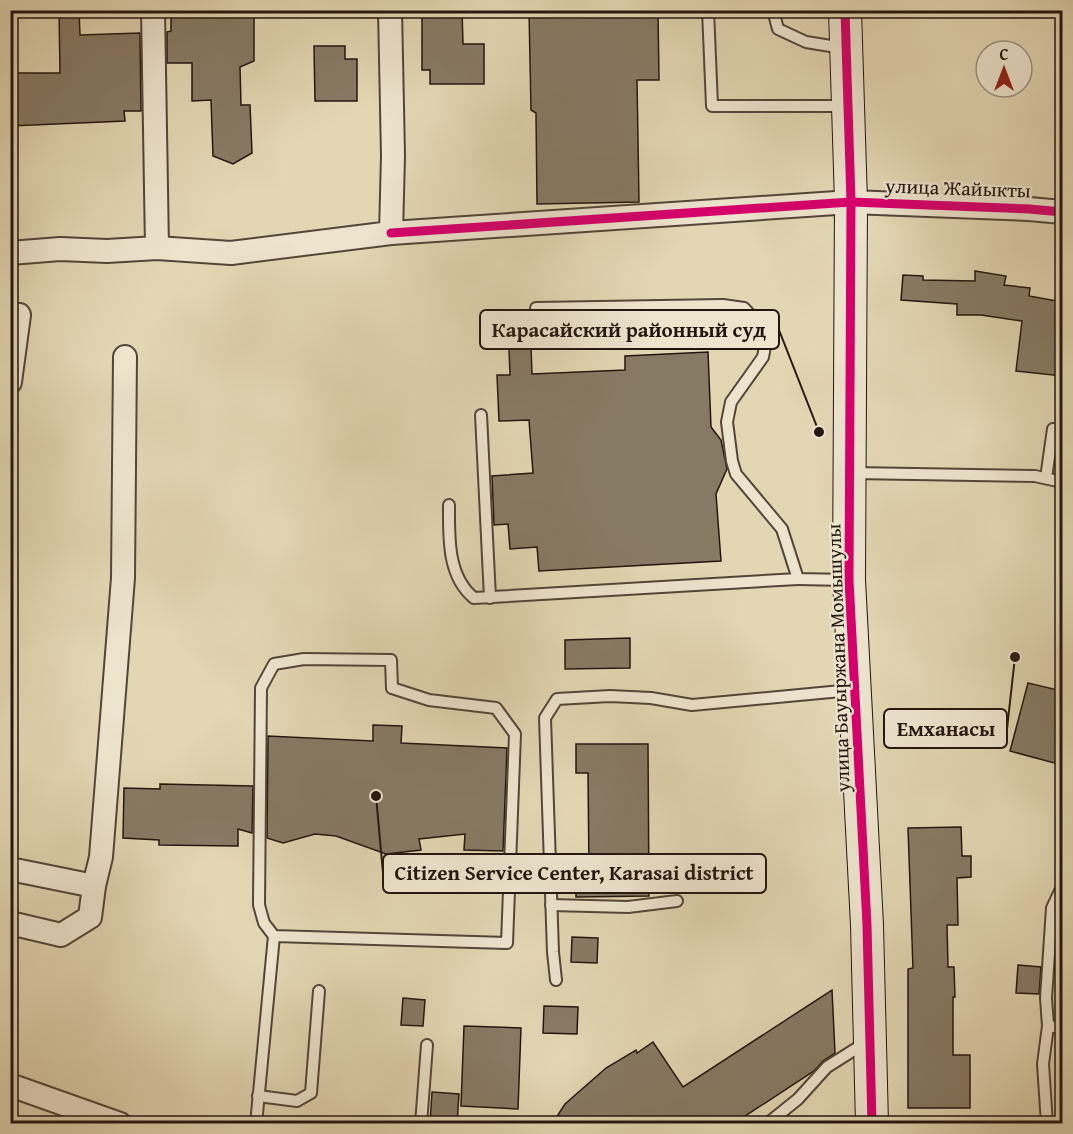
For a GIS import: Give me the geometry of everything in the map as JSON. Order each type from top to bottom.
[{"type":"street","points":[[153,10],[157,248]]},
{"type":"street","points":[[390,10],[393,156],[391,233]]},
{"type":"street","name":"улица Бауыржана Момышулы","points":[[845,10],[852,202],[849,580],[867,926],[872,1111]]},
{"type":"street","name":"улица Жайыкты","points":[[10,253],[60,249],[107,251],[157,248],[231,253],[391,233],[852,202],[1062,212]]},
{"type":"street","points":[[10,382],[19,315]]},
{"type":"street","points":[[10,923],[61,935],[90,916],[101,857],[123,578],[125,357]]},
{"type":"street","points":[[10,869],[94,886]]},
{"type":"street","points":[[10,1085],[120,1124]]},
{"type":"street","points":[[872,1111],[890,1124]]},
{"type":"lane","points":[[708,10],[712,106],[848,106]]},
{"type":"lane","points":[[773,10],[778,29],[806,42],[846,49]]},
{"type":"lane","points":[[536,308],[723,305],[744,308],[755,320],[766,341],[763,357],[731,402],[727,422],[732,461],[736,474],[782,529],[798,579]]},
{"type":"lane","points":[[482,415],[490,598]]},
{"type":"lane","points":[[1046,478],[1053,429],[1062,430]]},
{"type":"lane","points":[[851,472],[1035,476],[1062,482]]},
{"type":"lane","points":[[449,506],[451,552],[457,577],[465,591],[474,598],[798,579],[849,580]]},
{"type":"lane","points":[[256,1124],[274,936],[264,923],[259,905],[261,688],[274,664],[304,658],[391,660],[392,688],[429,700],[496,708],[515,734],[507,943],[274,936]]},
{"type":"lane","points":[[556,980],[551,905],[545,718],[557,699],[610,696],[651,698],[692,705],[855,689]]},
{"type":"lane","points":[[1047,1124],[1042,1064],[1048,1026],[1046,998],[1052,908],[1062,887]]},
{"type":"lane","points":[[551,905],[628,907],[677,901]]},
{"type":"lane","points":[[258,1096],[297,1101],[311,1093],[319,991]]},
{"type":"lane","points":[[1048,1026],[1062,1028]]},
{"type":"lane","points":[[767,1124],[798,1099],[827,1067],[870,1040]]},
{"type":"lane","points":[[421,1124],[427,1045]]},
{"type":"building","points":[[59,10],[79,10],[80,35],[140,33],[141,111],[124,111],[125,121],[10,126],[10,73],[60,73]]},
{"type":"building","points":[[171,10],[254,10],[254,61],[240,67],[241,105],[250,105],[252,153],[233,164],[213,156],[211,100],[192,101],[192,63],[167,63],[167,32],[171,31]]},
{"type":"building","points":[[422,10],[462,10],[463,44],[484,44],[484,84],[430,84],[430,70],[422,70]]},
{"type":"building","points":[[529,10],[658,10],[659,80],[637,80],[639,202],[537,204],[536,113],[531,110]]},
{"type":"building","points":[[314,46],[345,46],[345,59],[357,59],[357,101],[315,101]]},
{"type":"building","points":[[975,271],[1006,276],[1004,285],[1030,288],[1029,296],[1062,302],[1062,376],[1016,371],[1022,321],[981,315],[957,315],[957,304],[901,300],[903,275],[923,276],[923,280],[975,281]]},
{"type":"building","points":[[530,322],[532,374],[625,370],[625,356],[708,352],[711,427],[721,440],[727,469],[716,494],[721,561],[539,571],[537,547],[510,549],[508,524],[494,525],[492,476],[533,473],[529,420],[499,421],[497,375],[510,375],[508,323]]},
{"type":"building","points":[[630,638],[630,668],[565,669],[565,640]]},
{"type":"building","points":[[1028,683],[1062,691],[1062,765],[1010,751]]},
{"type":"building","points":[[373,725],[402,726],[401,743],[507,748],[503,851],[464,850],[465,834],[419,839],[421,850],[386,854],[336,836],[315,834],[283,843],[267,838],[268,736],[373,741]]},
{"type":"building","points":[[576,744],[648,744],[649,896],[576,897],[576,870],[589,870],[588,773],[576,773]]},
{"type":"building","points":[[160,784],[253,786],[252,833],[238,829],[238,846],[159,845],[159,840],[123,838],[124,788],[160,789]]},
{"type":"building","points":[[961,827],[962,856],[971,856],[971,877],[957,878],[958,925],[947,925],[948,967],[954,967],[953,1055],[970,1055],[970,1108],[908,1108],[908,969],[913,968],[908,828]]},
{"type":"building","points":[[572,937],[598,938],[597,963],[571,962]]},
{"type":"building","points":[[1018,965],[1041,967],[1039,994],[1016,993]]},
{"type":"building","points":[[832,990],[835,1053],[814,1071],[733,1124],[552,1124],[565,1104],[606,1068],[636,1050],[637,1053],[653,1042],[683,1087]]},
{"type":"building","points":[[403,998],[425,1000],[423,1026],[401,1025]]},
{"type":"building","points":[[544,1006],[578,1007],[577,1034],[543,1033]]},
{"type":"building","points":[[464,1026],[521,1028],[518,1109],[461,1106]]},
{"type":"building","points":[[432,1092],[459,1094],[457,1124],[430,1124]]},
{"type":"cycle path","points":[[845,10],[851,202],[849,580],[867,925],[872,1124]]},
{"type":"cycle path","points":[[391,233],[851,202],[1062,212]]},
{"type":"place","name":"Карасайский районный суд","points":[[819,432]]},
{"type":"place","name":"Емханасы","points":[[1015,657]]},
{"type":"place","name":"Citizen Service Center, Karasai district","points":[[376,796]]}]
